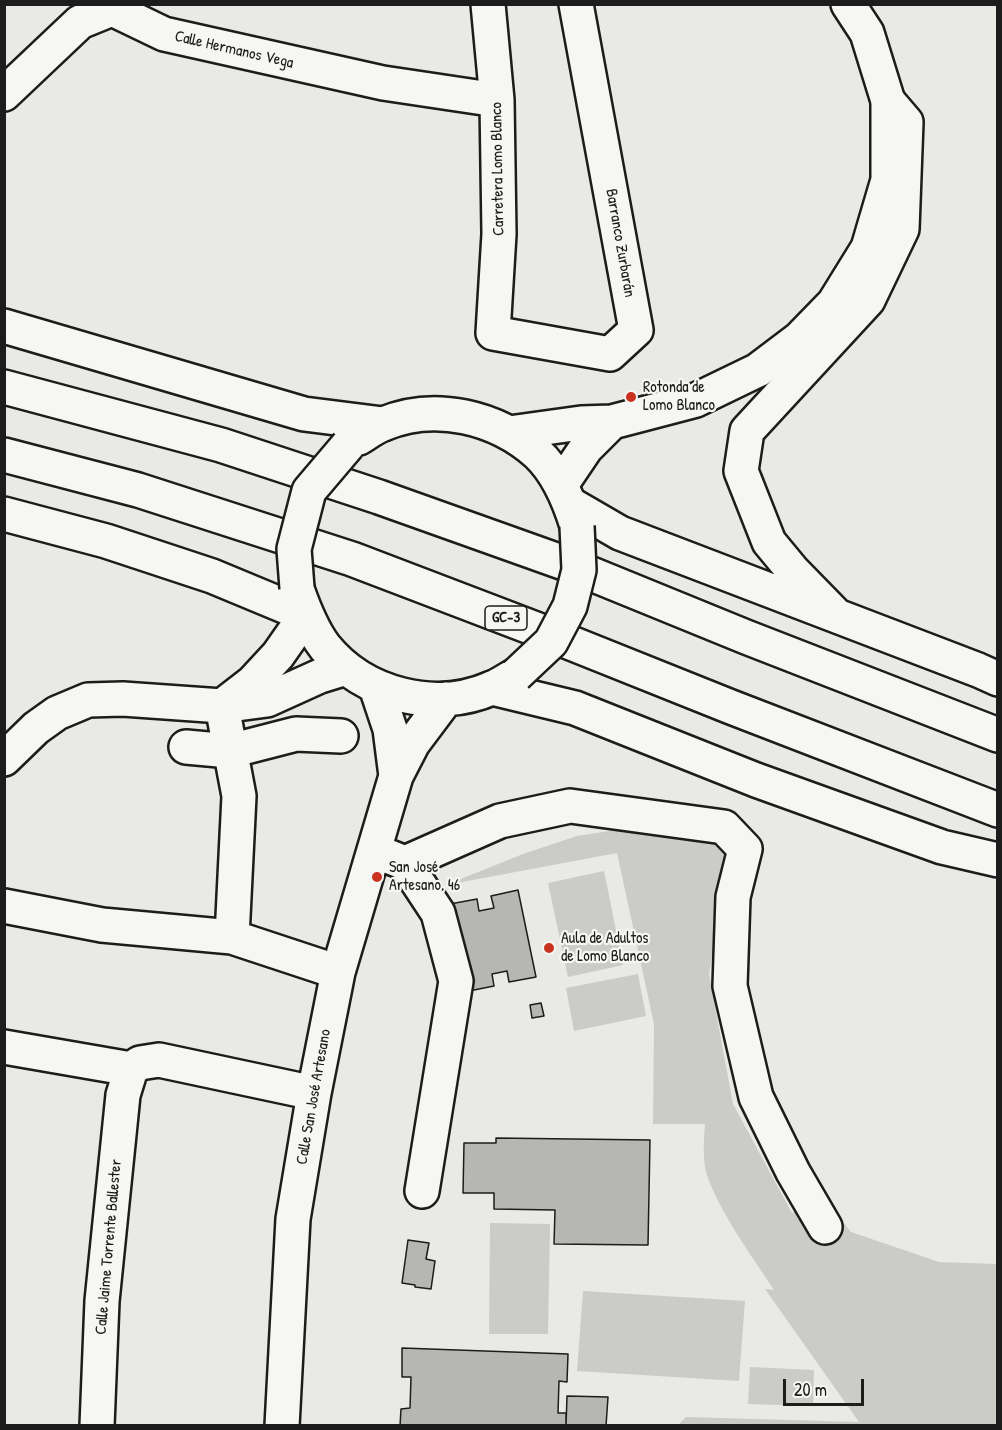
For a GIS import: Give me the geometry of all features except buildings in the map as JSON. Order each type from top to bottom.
[{"type":"main road","name":"Carretera Lomo Blanco","points":[[488,4],[497,100],[500,234],[493,333]]},
{"type":"main road","name":"Barranco Zurbarán","points":[[493,333],[610,354],[636,330],[576,4]]},
{"type":"main road","points":[[509,433],[580,423],[612,422],[696,400],[758,370],[799,339],[834,303],[868,248],[888,180],[888,101],[867,33],[848,4]]},
{"type":"main road","name":"Calle Hermanos Vega","points":[[4,94],[80,22],[112,9],[166,19],[383,83],[497,100]]},
{"type":"main road","points":[[837,616],[793,571],[769,542],[741,471],[747,431],[868,300],[902,229],[906,122],[888,101]]},
{"type":"main road","points":[[4,326],[303,414],[383,424]]},
{"type":"main road","points":[[4,387],[221,445],[379,497],[567,564],[746,637],[998,735]]},
{"type":"main road","points":[[421,414],[460,415],[509,433],[539,456],[569,505],[579,570],[570,606],[551,642],[504,682],[469,696],[446,699],[425,699],[400,695],[376,687],[346,668],[325,646],[301,601],[294,549],[309,491],[348,445],[383,424],[421,414]]},
{"type":"main road","points":[[569,505],[586,448],[612,422]]},
{"type":"main road","name":"GC-3","points":[[4,455],[138,490],[352,559],[998,810]]},
{"type":"main road","points":[[569,505],[620,533],[998,679]]},
{"type":"main road","points":[[4,514],[106,541],[201,573],[301,601]]},
{"type":"main road","points":[[222,706],[253,682],[278,655],[301,601]]},
{"type":"main road","points":[[4,759],[30,734],[57,713],[88,700],[123,699],[222,706],[267,700],[320,676],[346,668]]},
{"type":"main road","points":[[504,682],[756,780],[931,843],[998,860]]},
{"type":"main road","name":"Calle San José Artesano","points":[[376,687],[390,729],[396,776]]},
{"type":"main road","name":"Calle San José Artesano","points":[[282,1425],[293,1219],[314,1093],[338,972],[396,776],[413,743],[446,699]]},
{"type":"main road","points":[[222,706],[239,796],[232,937]]},
{"type":"main road","points":[[186,747],[230,751],[296,734],[341,736]]},
{"type":"main road","points":[[405,863],[500,821],[570,806],[724,827],[745,849],[733,897],[730,986],[756,1097],[793,1172],[825,1227]]},
{"type":"main road","points":[[375,851],[405,863],[438,913],[456,981],[422,1191]]},
{"type":"main road","points":[[4,906],[102,925],[232,937],[338,972]]},
{"type":"main road","points":[[4,1047],[131,1069],[140,1063],[159,1060],[314,1093]]},
{"type":"main road","name":"Calle Jaime Torrente Ballester","points":[[97,1425],[102,1301],[123,1095],[131,1069]]},
{"type":"shaded area","points":[[623,829],[717,842],[728,855],[709,974],[733,1104],[792,1213],[822,1196],[851,1232],[939,1262],[997,1264],[997,1425],[678,1425],[686,1417],[859,1422],[765,1289],[774,1290],[720,1204],[705,1169],[705,1124],[653,1124],[654,1024],[617,853],[446,885],[523,854],[577,836]]},
{"type":"shaded area","points":[[604,871],[623,965],[568,977],[548,883]]},
{"type":"shaded area","points":[[638,974],[646,1016],[574,1031],[566,988]]},
{"type":"shaded area","points":[[490,1223],[550,1224],[548,1334],[489,1334]]},
{"type":"shaded area","points":[[583,1291],[745,1301],[739,1381],[577,1371]]},
{"type":"shaded area","points":[[750,1367],[814,1370],[813,1406],[748,1404]]},
{"type":"place","name":"Rotonda de Lomo Blanco","points":[[631,397]]},
{"type":"place","name":"San José Artesano, 46","points":[[377,877]]},
{"type":"place","name":"Aula de Adultos de Lomo Blanco","points":[[549,948]]}]
